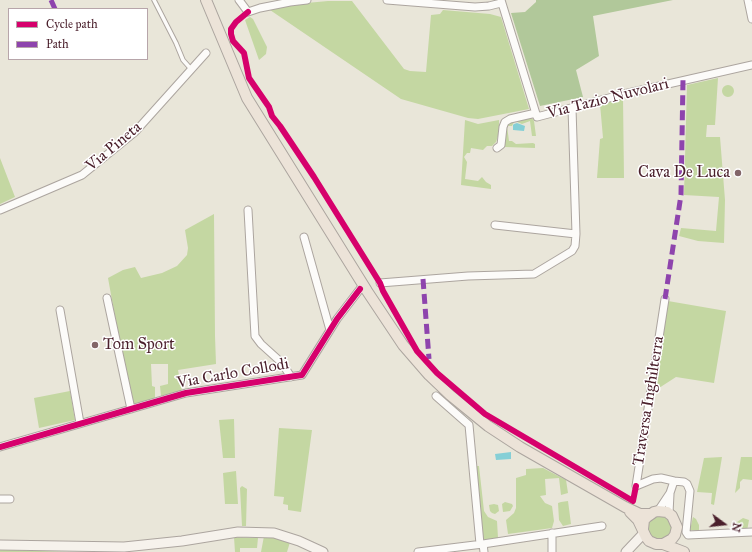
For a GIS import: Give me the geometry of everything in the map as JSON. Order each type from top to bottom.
[{"type":"main road","points":[[206,0],[247,98],[403,345],[439,385],[482,422],[520,447],[625,508],[640,514],[664,511],[669,514],[676,523],[675,535],[684,552]]},
{"type":"main road","points":[[625,508],[638,520],[646,537],[652,543],[663,544],[684,552]]},
{"type":"main road","points":[[643,531],[644,520],[654,512]]},
{"type":"main road","points":[[663,544],[672,539],[675,535]]},
{"type":"street","points":[[239,0],[248,12],[260,8],[307,0]]},
{"type":"street","points":[[387,0],[475,8],[501,2]]},
{"type":"street","points":[[748,0],[752,19]]},
{"type":"street","name":"Via Tazio Nuvolari","points":[[501,2],[537,117],[624,94],[752,65]]},
{"type":"street","name":"Via Pineta","points":[[0,210],[82,175],[135,132],[206,53]]},
{"type":"street","points":[[380,283],[468,276],[534,274],[572,251],[575,246],[576,234],[572,108]]},
{"type":"street","points":[[497,148],[501,145],[505,122],[510,119],[536,113]]},
{"type":"street","points":[[248,210],[255,336],[282,363],[291,377]]},
{"type":"street","points":[[495,225],[576,234]]},
{"type":"street","points":[[304,237],[330,330]]},
{"type":"street","name":"Via Carlo Collodi","points":[[0,447],[186,393],[302,375],[330,330],[360,289]]},
{"type":"street","points":[[107,298],[131,409]]},
{"type":"street","name":"Traversa Inghilterra","points":[[665,299],[636,486],[652,479],[661,478],[674,481]]},
{"type":"street","points":[[60,310],[80,423]]},
{"type":"street","points":[[436,396],[469,425],[484,552]]},
{"type":"street","points":[[669,514],[670,493],[674,481],[687,484],[689,489],[686,532],[689,536],[752,532]]},
{"type":"street","points":[[654,512],[670,493]]},
{"type":"street","points":[[0,500],[10,499]]},
{"type":"street","points":[[418,552],[602,526]]},
{"type":"street","points":[[628,551],[643,531]]},
{"type":"street","points":[[0,545],[125,550],[238,532],[274,533],[299,541],[323,552]]},
{"type":"street","points":[[552,533],[552,552]]},
{"type":"street","points":[[628,551],[644,544],[652,543]]},
{"type":"lane","points":[[154,0],[183,60],[191,69]]},
{"type":"green space","points":[[536,0],[673,0],[593,16],[599,56],[576,70],[583,97],[540,106],[511,13],[525,12],[536,2]]},
{"type":"green space","points":[[328,1],[352,1],[404,69],[410,71],[426,72],[431,15],[440,14],[443,10],[490,14],[501,17],[529,109],[478,119],[468,118],[401,99],[270,10],[285,5]]},
{"type":"green space","points":[[250,17],[253,19],[267,47],[266,54],[259,60],[245,20]]},
{"type":"green space","points":[[718,78],[715,125],[707,125],[706,137],[720,137],[725,200],[724,243],[698,241],[679,236],[681,228],[716,231],[719,197],[684,195],[687,85]]},
{"type":"green space","points":[[728,85],[732,87],[734,91],[732,95],[728,97],[724,95],[722,91],[724,87]]},
{"type":"green space","points":[[623,98],[624,178],[597,178],[600,139],[603,138],[600,104]]},
{"type":"green space","points":[[532,118],[534,121],[536,136],[532,136],[530,121],[522,124],[514,122],[512,126],[507,126],[509,141],[516,144],[533,143],[535,144],[535,148],[505,147],[505,127],[510,122]]},
{"type":"green space","points":[[465,120],[478,124],[499,120],[499,133],[496,142],[492,146],[487,146],[483,150],[471,148],[470,153],[467,153],[464,157],[467,162],[465,179],[478,181],[482,177],[491,185],[491,189],[461,185]]},
{"type":"green space","points":[[0,158],[15,197],[0,204]]},
{"type":"green space","points":[[214,214],[216,364],[178,370],[182,391],[161,396],[160,386],[168,384],[168,364],[151,364],[152,386],[155,387],[155,398],[131,405],[108,278],[123,270],[135,267],[141,278],[162,273],[177,266],[187,255],[188,248],[185,230]]},
{"type":"green space","points":[[668,301],[726,311],[714,383],[676,377],[659,388],[655,388]]},
{"type":"green space","points":[[70,391],[75,420],[39,428],[34,398]]},
{"type":"green space","points":[[234,419],[235,458],[223,458],[219,420]]},
{"type":"green space","points":[[279,428],[312,430],[301,512],[288,510],[288,505],[283,504],[284,497],[274,496]]},
{"type":"green space","points":[[722,457],[714,505],[711,504],[712,493],[697,492],[704,458]]},
{"type":"green space","points":[[741,457],[752,457],[752,480],[743,479],[740,482],[740,488],[735,493]]},
{"type":"green space","points":[[476,466],[479,466],[484,511],[488,517],[497,521],[498,538],[483,540]]},
{"type":"green space","points":[[543,468],[566,480],[568,493],[561,495],[559,478],[545,479],[546,495],[540,496],[545,503],[552,506],[554,521],[552,528],[508,534],[506,520],[514,513],[516,508],[516,478],[526,475],[526,469]]},
{"type":"green space","points":[[236,471],[238,504],[225,504],[223,473]]},
{"type":"green space","points":[[242,486],[247,489],[246,526],[242,526],[240,488]]},
{"type":"green space","points":[[568,501],[571,524],[563,526],[559,520],[558,503]]},
{"type":"green space","points":[[505,502],[512,504],[513,506],[510,511],[503,512],[502,504]]},
{"type":"green space","points":[[489,505],[498,505],[499,511],[495,514],[490,511]]},
{"type":"green space","points":[[660,516],[669,519],[672,528],[669,537],[660,540],[651,537],[648,528],[651,519]]},
{"type":"green space","points":[[693,517],[699,525],[699,531],[690,530]]},
{"type":"green space","points":[[743,518],[749,520],[747,531],[734,531],[734,524]]},
{"type":"green space","points":[[264,536],[290,542],[287,552],[261,552]]},
{"type":"green space","points":[[234,537],[258,538],[257,548],[240,548],[240,552],[235,552]]},
{"type":"green space","points":[[0,550],[15,550],[67,552],[0,552]]},
{"type":"water","points":[[517,123],[525,126],[524,131],[513,130],[513,125]]},
{"type":"water","points":[[511,452],[511,459],[496,460],[495,454]]},
{"type":"marked path","points":[[51,0],[55,8]]},
{"type":"marked path","points":[[665,299],[681,195],[683,80]]},
{"type":"marked path","points":[[423,279],[429,359]]},
{"type":"cycle path","points":[[248,12],[236,22],[231,29],[231,34],[233,41],[244,53],[249,78],[269,107],[272,116],[314,177],[380,283],[417,351],[437,373],[485,414],[633,501],[636,486]]},
{"type":"cycle path","points":[[0,447],[186,393],[302,375],[337,319],[360,289]]},
{"type":"place","name":"Cava De Luca","points":[[738,173]]},
{"type":"place","name":"Tom Sport","points":[[95,345]]}]
